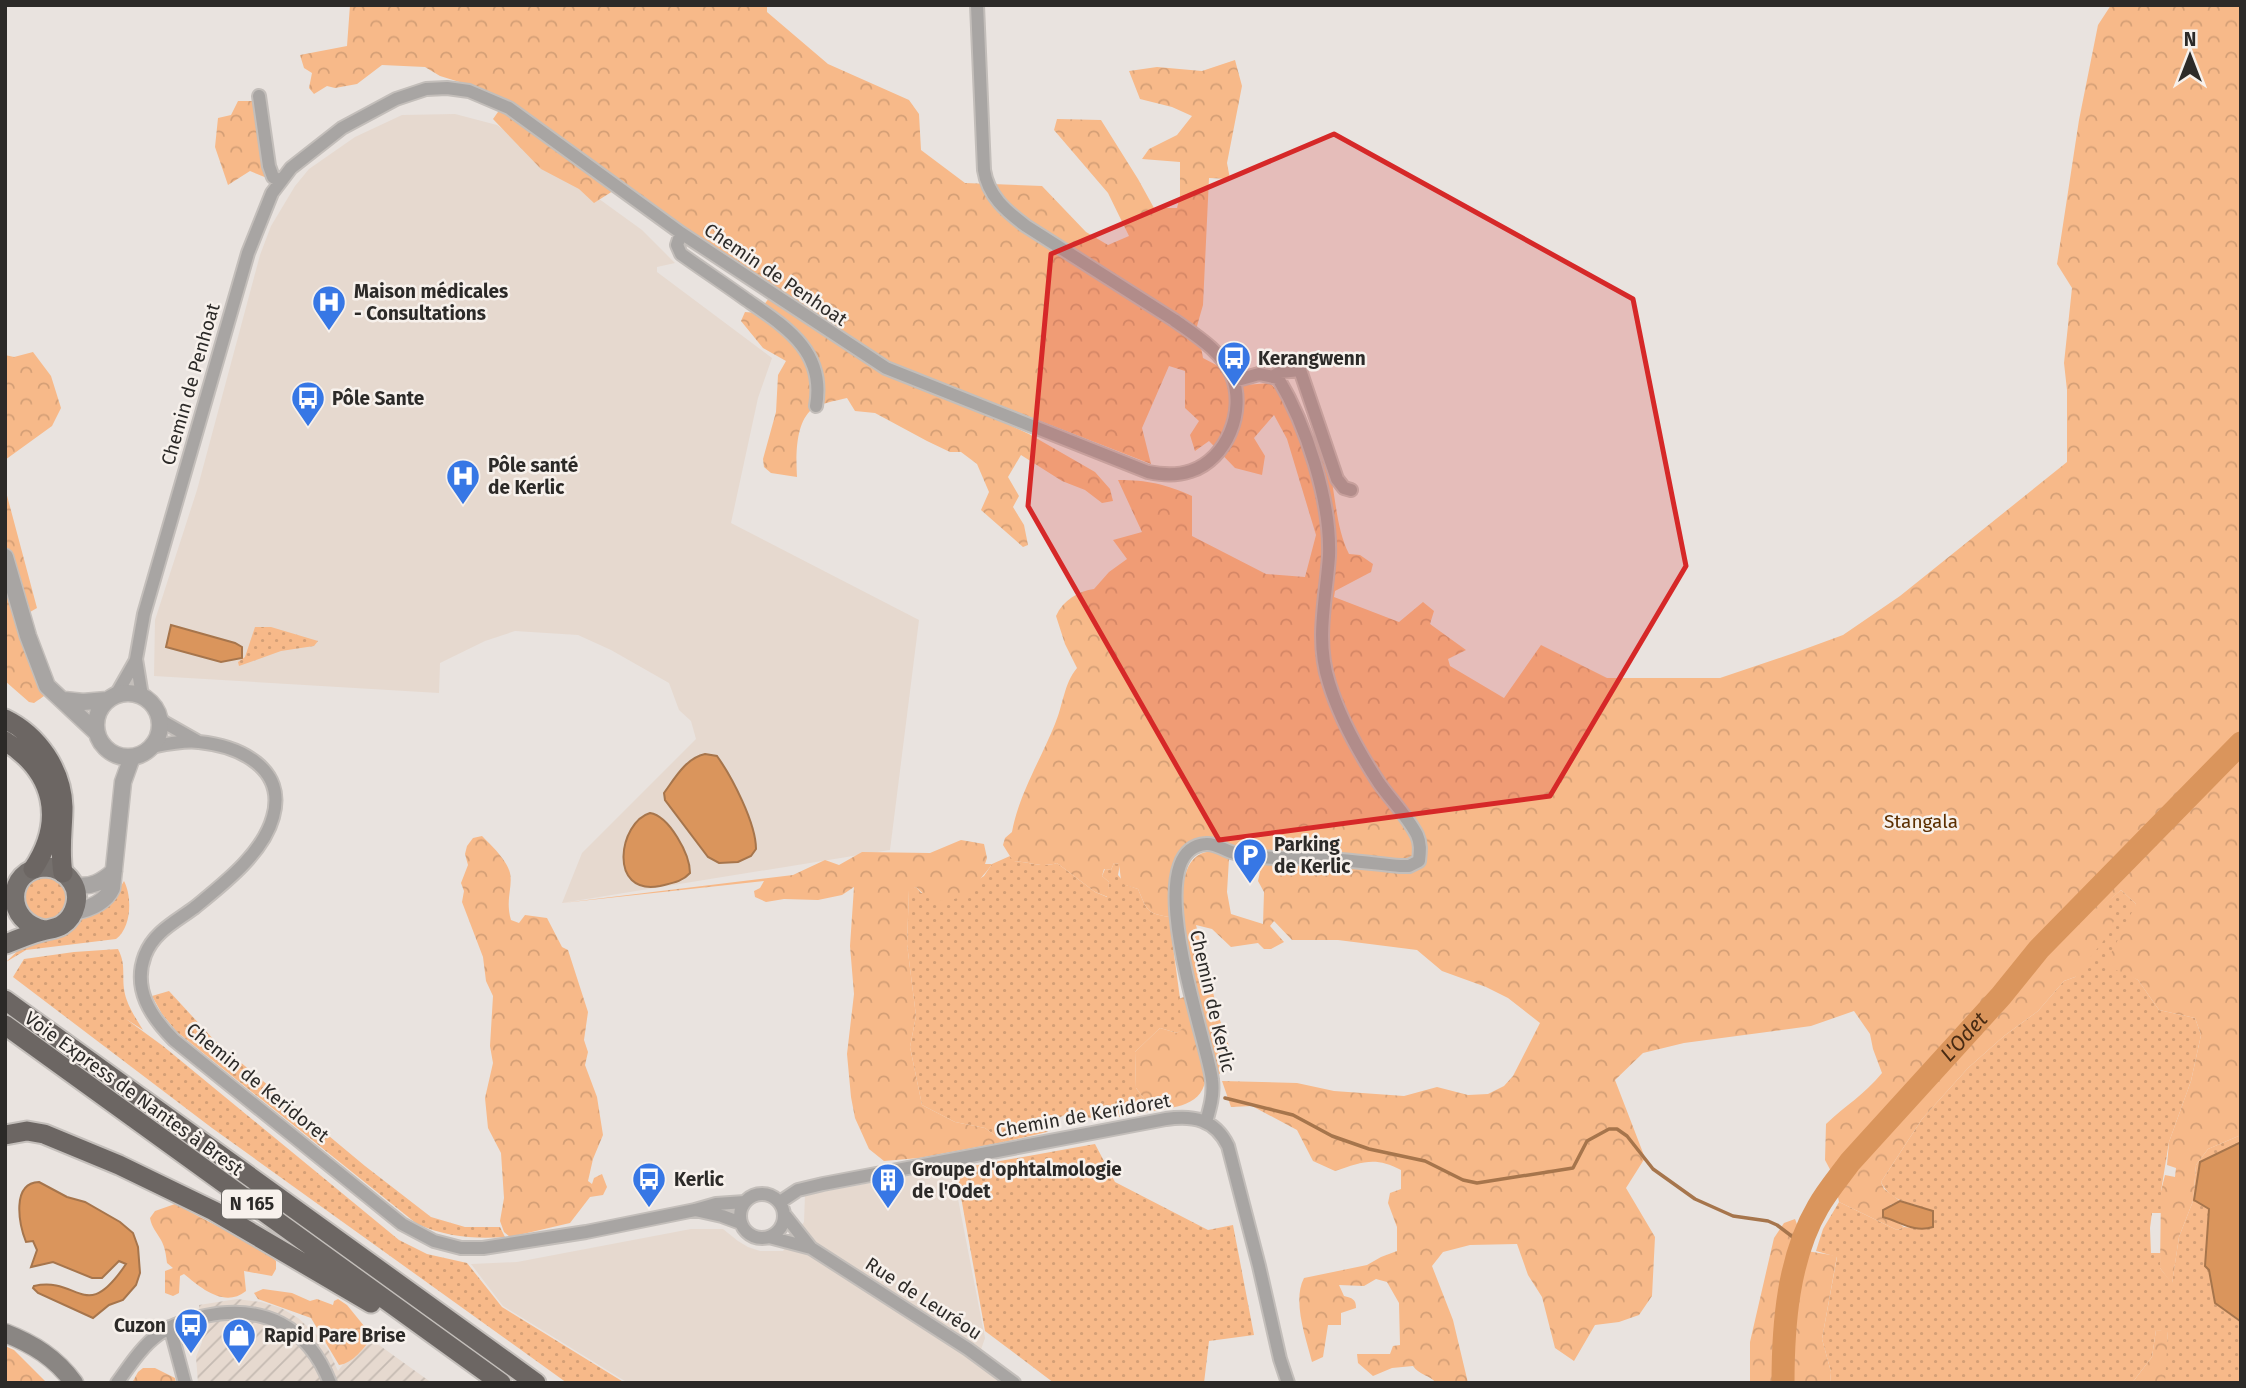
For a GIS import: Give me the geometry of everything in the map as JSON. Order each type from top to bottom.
[{"type":"highway","points":[[5,719],[25,731],[38,744],[54,773],[62,797],[60,848],[69,879]]},
{"type":"highway","points":[[5,741],[38,768],[48,789],[51,812],[49,839],[33,869]]},
{"type":"highway","name":"Voie Express de Nantes à Brest","points":[[7,1001],[536,1383]]},
{"type":"highway","name":"Voie Express de Nantes à Brest","points":[[5,1026],[500,1382]]},
{"type":"highway","points":[[5,1135],[27,1131],[53,1136],[176,1192],[267,1241],[500,1382]]},
{"type":"main road","points":[[50,867],[69,879],[76,902],[74,912],[61,925],[6,945],[16,910],[15,890],[19,881],[33,869],[50,867]]},
{"type":"main road","points":[[16,910],[27,924],[45,930]]},
{"type":"main road","points":[[5,1333],[49,1356],[74,1383]]},
{"type":"street","points":[[977,5],[985,174],[994,196],[1026,226],[1197,336],[1223,361],[1234,381],[1259,374],[1273,377],[1280,372],[1300,370],[1337,480],[1344,488],[1352,490]]},
{"type":"street","name":"Chemin de Penhoat","points":[[142,696],[136,659],[149,594],[245,264],[266,206],[280,181],[314,148],[368,112],[418,91],[459,89],[481,94],[509,108],[681,233],[886,368],[1148,472],[1171,475],[1186,472],[1200,467],[1216,454],[1227,439],[1234,421],[1237,398],[1234,381]]},
{"type":"street","points":[[259,96],[269,166],[273,177],[280,181]]},
{"type":"street","points":[[681,233],[677,244],[681,254],[779,322],[805,348],[817,378],[816,406]]},
{"type":"street","name":"Chemin de Kerlic","points":[[1206,1122],[1212,1096],[1211,1072],[1181,952],[1175,914],[1176,878],[1186,854],[1195,847],[1207,844],[1263,858],[1311,858],[1409,866],[1419,861],[1421,849],[1416,833],[1379,782],[1350,735],[1329,684],[1321,654],[1329,554],[1323,505],[1311,453],[1286,391],[1278,378],[1273,377]]},
{"type":"street","points":[[5,557],[45,682],[51,691],[64,700],[96,732],[103,746],[116,755],[132,757],[151,747],[159,734],[160,720],[150,702],[142,696],[124,693],[83,702],[64,700]]},
{"type":"street","name":"Chemin de Penhoat","points":[[111,698],[136,659]]},
{"type":"street","points":[[96,732],[97,714],[111,698]]},
{"type":"street","name":"Chemin de Keridoret","points":[[160,720],[197,741],[233,750],[258,762],[271,782],[275,807],[270,827],[252,852],[202,900],[166,927],[153,940],[147,952],[141,972],[142,992],[155,1018],[174,1040],[402,1224],[434,1241],[461,1248],[506,1245],[716,1204],[745,1202]]},
{"type":"street","name":"Chemin de Keridoret","points":[[151,747],[197,741]]},
{"type":"street","points":[[109,751],[123,782]]},
{"type":"street","points":[[74,912],[106,898],[112,888],[123,782],[132,757]]},
{"type":"street","points":[[69,879],[82,887],[98,883],[114,871]]},
{"type":"street","name":"Chemin de Keridoret","points":[[782,1208],[790,1194],[807,1187],[1166,1119],[1188,1117],[1206,1122]]},
{"type":"street","points":[[1206,1122],[1221,1133],[1227,1146],[1288,1383]]},
{"type":"street","points":[[762,1194],[775,1198],[782,1208],[781,1229],[769,1237],[756,1238],[750,1235],[741,1223],[740,1212],[750,1198],[762,1194]]},
{"type":"street","name":"Rue de Leuréou","points":[[782,1208],[811,1248]]},
{"type":"street","name":"Chemin de Keridoret","points":[[695,1210],[741,1223]]},
{"type":"street","name":"Rue de Leuréou","points":[[769,1237],[811,1248],[968,1349],[1014,1383]]},
{"type":"street","points":[[120,1383],[148,1343],[170,1327],[195,1318],[223,1313],[270,1318],[290,1328],[321,1362],[330,1383]]},
{"type":"street","points":[[170,1327],[185,1383]]},
{"type":"highlighted area","points":[[1334,134],[1633,299],[1686,566],[1550,796],[1219,840],[1028,506],[1051,254]]},
{"type":"shaded area","name":"Pôle santé de Kerlic","points":[[455,114],[497,125],[642,230],[675,263],[657,267],[657,272],[772,358],[758,398],[731,523],[919,620],[890,850],[562,903],[582,853],[696,739],[691,721],[679,710],[669,683],[611,650],[578,635],[515,631],[485,641],[440,663],[439,693],[154,676],[155,620],[197,490],[260,255],[271,226],[295,186],[309,169],[355,137],[402,115]]},
{"type":"shaded area","points":[[171,625],[235,643],[242,647],[242,658],[221,662],[166,647]]},
{"type":"shaded area","points":[[705,754],[717,756],[723,765],[752,826],[756,849],[751,856],[738,862],[719,863],[708,857],[665,800],[664,793],[681,769]]},
{"type":"shaded area","points":[[650,813],[671,828],[689,865],[690,873],[687,876],[660,886],[643,886],[632,880],[625,870],[626,843],[631,830],[639,819]]},
{"type":"shaded area","points":[[2241,1142],[2241,1330],[2240,1321],[2215,1303],[2209,1270],[2205,1266],[2209,1209],[2194,1200],[2200,1162]]},
{"type":"shaded area","points":[[952,1168],[985,1338],[977,1361],[1002,1383],[628,1383],[503,1306],[471,1264],[517,1262],[691,1229],[723,1229],[748,1247],[760,1251],[783,1251],[804,1222],[805,1195]]},
{"type":"shaded area","points":[[39,1182],[67,1197],[85,1202],[120,1222],[133,1233],[138,1247],[140,1273],[136,1285],[123,1300],[109,1305],[93,1318],[38,1293],[34,1286],[62,1287],[91,1295],[101,1292],[126,1264],[119,1261],[102,1278],[92,1278],[53,1262],[31,1267],[37,1250],[33,1241],[26,1242],[19,1206],[24,1189]]},
{"type":"shaded area","points":[[1900,1201],[1933,1211],[1933,1227],[1914,1228],[1883,1217],[1883,1210]]},
{"type":"shaded area","points":[[237,1299],[281,1308],[298,1318],[317,1335],[329,1351],[338,1371],[365,1335],[432,1383],[198,1383],[196,1357],[202,1342],[199,1305]]},
{"type":"green space","name":"Stangala","points":[[350,5],[767,5],[767,12],[828,64],[909,100],[919,114],[921,150],[965,183],[1042,186],[1086,232],[1108,245],[1129,236],[1108,193],[1054,130],[1057,119],[1101,120],[1154,208],[1177,208],[1180,196],[1180,162],[1142,159],[1149,149],[1177,135],[1192,116],[1172,107],[1140,99],[1129,71],[1157,67],[1202,71],[1235,60],[1242,86],[1227,163],[1230,179],[1209,178],[1203,305],[1197,326],[1203,358],[1220,367],[1232,386],[1270,383],[1325,457],[1331,474],[1344,543],[1349,554],[1360,555],[1373,564],[1371,572],[1335,591],[1334,597],[1399,622],[1423,602],[1434,611],[1430,624],[1466,650],[1448,659],[1450,666],[1504,698],[1541,645],[1607,678],[1720,678],[1843,635],[1900,596],[2067,462],[2067,390],[2064,363],[2072,288],[2057,264],[2079,120],[2098,25],[2111,5],[2241,5],[2241,1135],[2208,1149],[2196,1165],[2193,1201],[2179,1237],[2172,1284],[2160,1268],[2161,1191],[2165,1175],[2175,1177],[2176,1168],[2167,1165],[2169,1142],[2191,1081],[2201,1035],[2195,1018],[2159,1010],[2138,980],[2105,965],[2136,904],[2121,890],[2103,906],[2116,917],[2104,940],[2075,977],[2064,981],[2038,1011],[1968,1068],[1922,1119],[1881,1182],[1884,1189],[1900,1201],[1890,1205],[1894,1220],[1904,1227],[1897,1230],[1839,1202],[1834,1177],[1825,1160],[1826,1124],[1882,1073],[1870,1034],[1854,1011],[1811,1026],[1684,1043],[1643,1053],[1615,1080],[1645,1158],[1626,1188],[1655,1237],[1652,1296],[1639,1315],[1619,1322],[1595,1325],[1574,1361],[1555,1348],[1542,1297],[1528,1275],[1517,1244],[1470,1245],[1443,1252],[1432,1266],[1453,1320],[1468,1383],[1436,1383],[1413,1366],[1392,1368],[1373,1376],[1358,1363],[1357,1354],[1390,1354],[1393,1346],[1400,1345],[1399,1303],[1387,1282],[1376,1279],[1364,1286],[1339,1285],[1344,1296],[1354,1301],[1356,1308],[1341,1313],[1341,1325],[1328,1325],[1323,1357],[1312,1362],[1300,1308],[1299,1297],[1304,1278],[1367,1265],[1397,1251],[1397,1227],[1388,1203],[1390,1193],[1401,1189],[1401,1170],[1384,1163],[1368,1162],[1335,1171],[1313,1161],[1297,1130],[1252,1106],[1231,1107],[1222,1081],[1297,1083],[1334,1091],[1404,1096],[1437,1087],[1468,1095],[1488,1094],[1504,1086],[1513,1076],[1540,1023],[1508,998],[1442,971],[1417,950],[1338,940],[1292,940],[1274,921],[1270,926],[1284,942],[1271,949],[1264,949],[1258,943],[1231,947],[1212,929],[1196,925],[1229,1046],[1228,1060],[1218,1075],[1211,1050],[1199,1047],[1206,1074],[1200,1093],[1186,1104],[1148,1112],[1145,1100],[1136,1088],[1135,1052],[1160,1028],[1177,1033],[1183,1028],[1178,999],[1196,993],[1182,903],[1184,880],[1191,862],[1205,852],[1227,854],[1227,892],[1231,914],[1263,924],[1264,892],[1258,881],[1260,872],[1253,868],[1250,858],[1227,847],[1204,839],[1192,841],[1178,857],[1169,917],[1151,912],[1138,889],[1125,885],[1121,880],[1119,864],[1114,863],[1111,870],[1104,869],[1102,876],[1109,882],[1108,897],[1095,892],[1057,863],[1041,865],[1013,861],[1003,845],[1005,838],[1012,832],[1025,791],[1055,724],[1069,681],[1077,668],[1065,644],[1056,616],[1067,601],[1077,594],[1094,589],[1109,572],[1127,559],[1113,540],[1142,532],[1118,480],[1156,484],[1192,496],[1192,536],[1266,574],[1305,577],[1316,535],[1287,439],[1274,415],[1254,438],[1265,456],[1262,475],[1235,468],[1209,441],[1195,451],[1190,435],[1199,421],[1185,408],[1185,371],[1169,366],[1142,428],[1151,464],[997,404],[988,415],[1029,434],[1095,472],[1110,489],[1113,501],[1102,503],[1085,490],[1062,481],[1021,455],[1008,477],[1019,496],[1013,507],[1024,525],[1028,545],[1023,547],[981,510],[989,492],[977,464],[961,452],[950,452],[875,413],[855,411],[847,398],[818,406],[805,417],[798,442],[797,477],[771,473],[764,467],[763,459],[776,412],[778,375],[786,361],[763,348],[741,321],[745,312],[758,313],[775,290],[624,184],[594,203],[579,189],[541,169],[493,119],[505,102],[479,88],[440,76],[425,67],[382,65],[357,84],[335,88],[327,86],[314,94],[309,88],[312,73],[304,68],[300,55],[347,46]]},
{"type":"green space","points":[[238,101],[256,101],[267,178],[250,171],[228,185],[215,147],[218,118],[231,115]]},
{"type":"green space","points":[[33,352],[51,376],[61,408],[52,426],[5,460],[5,355],[14,357]]},
{"type":"green space","points":[[5,488],[37,608],[18,619],[44,696],[34,703],[29,702],[5,681]]},
{"type":"green space","points":[[255,627],[271,627],[318,641],[314,646],[281,651],[239,666],[238,662],[245,657]]},
{"type":"green space","points":[[482,836],[506,863],[510,873],[511,920],[519,923],[525,915],[547,918],[562,947],[568,950],[588,1012],[584,1040],[588,1052],[585,1065],[597,1097],[603,1135],[588,1181],[592,1184],[594,1178],[602,1174],[607,1187],[603,1195],[590,1197],[570,1223],[510,1237],[504,1232],[500,1221],[504,1198],[501,1153],[488,1128],[485,1098],[493,1063],[490,1046],[493,996],[486,981],[483,957],[462,902],[464,891],[461,883],[468,865],[465,854],[467,846],[473,838]]},
{"type":"green space","points":[[961,840],[984,844],[987,858],[985,864],[992,864],[971,894],[942,901],[930,898],[916,887],[909,890],[907,944],[916,1016],[910,1047],[922,1105],[955,1122],[985,1128],[1004,1142],[919,1158],[884,1161],[869,1149],[855,1118],[847,1054],[854,994],[850,946],[854,887],[842,895],[818,900],[784,899],[766,902],[755,897],[754,891],[760,888],[764,881],[562,903],[793,875],[825,860],[839,865],[862,852],[930,853]]},
{"type":"green space","points":[[1010,856],[1014,861],[1041,865],[1057,863],[1095,892],[1107,897],[1109,882],[1102,876],[1105,869],[1111,870],[1114,863],[1120,864],[1118,875],[1126,885],[1138,889],[1148,909],[1169,917],[1184,1028],[1177,1033],[1160,1028],[1135,1052],[1136,1088],[1145,1100],[1148,1112],[1100,1120],[1068,1113],[1055,1120],[1047,1132],[1004,1142],[985,1128],[955,1122],[922,1105],[910,1047],[916,1016],[907,944],[909,889],[916,887],[921,893],[976,881],[984,876],[992,864]]},
{"type":"green space","points":[[45,876],[54,877],[61,882],[66,889],[66,907],[61,914],[54,919],[45,920],[36,919],[29,914],[24,907],[23,898],[24,889],[29,882],[36,877]]},
{"type":"green space","points":[[124,881],[128,895],[128,919],[116,939],[26,950],[6,962],[28,941],[68,931],[80,919],[114,898]]},
{"type":"green space","points":[[2121,890],[2136,904],[2126,973],[2138,980],[2159,1010],[2195,1018],[2201,1035],[2191,1081],[2169,1142],[2161,1191],[2161,1213],[2152,1213],[2150,1228],[2151,1253],[2161,1253],[2160,1268],[2172,1283],[2179,1237],[2193,1201],[2196,1165],[2208,1149],[2241,1135],[2241,1142],[2200,1162],[2209,1209],[2205,1266],[2209,1270],[2215,1303],[2240,1322],[2241,1383],[2163,1383],[2168,1332],[2156,1330],[2152,1357],[2132,1383],[1830,1383],[1831,1372],[1822,1339],[1837,1257],[1816,1251],[1823,1229],[1839,1202],[1897,1230],[1904,1227],[1925,1229],[1917,1205],[1896,1198],[1887,1192],[1881,1182],[1922,1119],[1968,1068],[2038,1011],[2064,981],[2075,977],[2102,906]]},
{"type":"green space","points":[[118,949],[123,964],[127,1000],[143,1030],[126,1019],[163,1046],[399,1240],[427,1254],[467,1263],[502,1307],[625,1383],[567,1383],[212,1128],[13,977],[24,959]]},
{"type":"green space","points":[[169,991],[215,1041],[365,1166],[431,1217],[465,1227],[500,1227],[505,1237],[460,1236],[417,1224],[177,1032],[152,996]]},
{"type":"green space","points":[[1095,1144],[1115,1182],[1208,1230],[1233,1225],[1254,1335],[1209,1341],[1204,1383],[1054,1383],[985,1331],[956,1169]]},
{"type":"green space","points":[[175,1204],[265,1251],[276,1261],[272,1276],[244,1271],[246,1291],[230,1298],[206,1290],[184,1274],[180,1276],[179,1293],[173,1296],[165,1293],[165,1271],[173,1268],[167,1263],[163,1245],[150,1218],[155,1211]]},
{"type":"green space","points":[[1795,1219],[1807,1251],[1837,1256],[1822,1339],[1831,1372],[1830,1383],[1750,1383],[1750,1342],[1774,1238],[1784,1223]]},
{"type":"green space","points":[[263,1289],[292,1293],[310,1301],[317,1299],[333,1305],[338,1299],[347,1305],[373,1337],[354,1358],[339,1365],[311,1318],[258,1299],[254,1293]]},
{"type":"green space","points":[[2156,1330],[2168,1331],[2165,1382],[2132,1383],[2152,1357]]},
{"type":"green space","points":[[5,1346],[14,1350],[47,1383],[5,1383]]},
{"type":"green space","points":[[143,1368],[155,1368],[175,1378],[176,1383],[132,1383]]},
{"type":"waterway","name":"L'Odet","points":[[1783,1383],[1786,1315],[1794,1270],[1808,1227],[1829,1190],[1850,1162],[2001,996],[2039,949],[2241,743]]},
{"type":"waterway","points":[[1225,1098],[1293,1115],[1332,1136],[1369,1149],[1425,1161],[1463,1180],[1477,1183],[1573,1168],[1587,1141],[1609,1129],[1617,1129],[1627,1136],[1653,1169],[1695,1199],[1733,1216],[1768,1221],[1802,1244]]},
{"type":"place","name":"Maison médicales - Consultations","points":[[329,332]]},
{"type":"place","name":"Kerangwenn","points":[[1234,388]]},
{"type":"place","name":"Pôle Sante","points":[[308,428]]},
{"type":"place","name":"Pôle santé de Kerlic","points":[[463,506]]},
{"type":"place","name":"Parking de Kerlic","points":[[1250,885]]},
{"type":"place","name":"Kerlic","points":[[649,1209]]},
{"type":"place","name":"Groupe d'ophtalmologie de l'Odet","points":[[888,1210]]},
{"type":"place","name":"Cuzon","points":[[191,1355]]},
{"type":"place","name":"Rapid Pare Brise","points":[[239,1365]]}]
